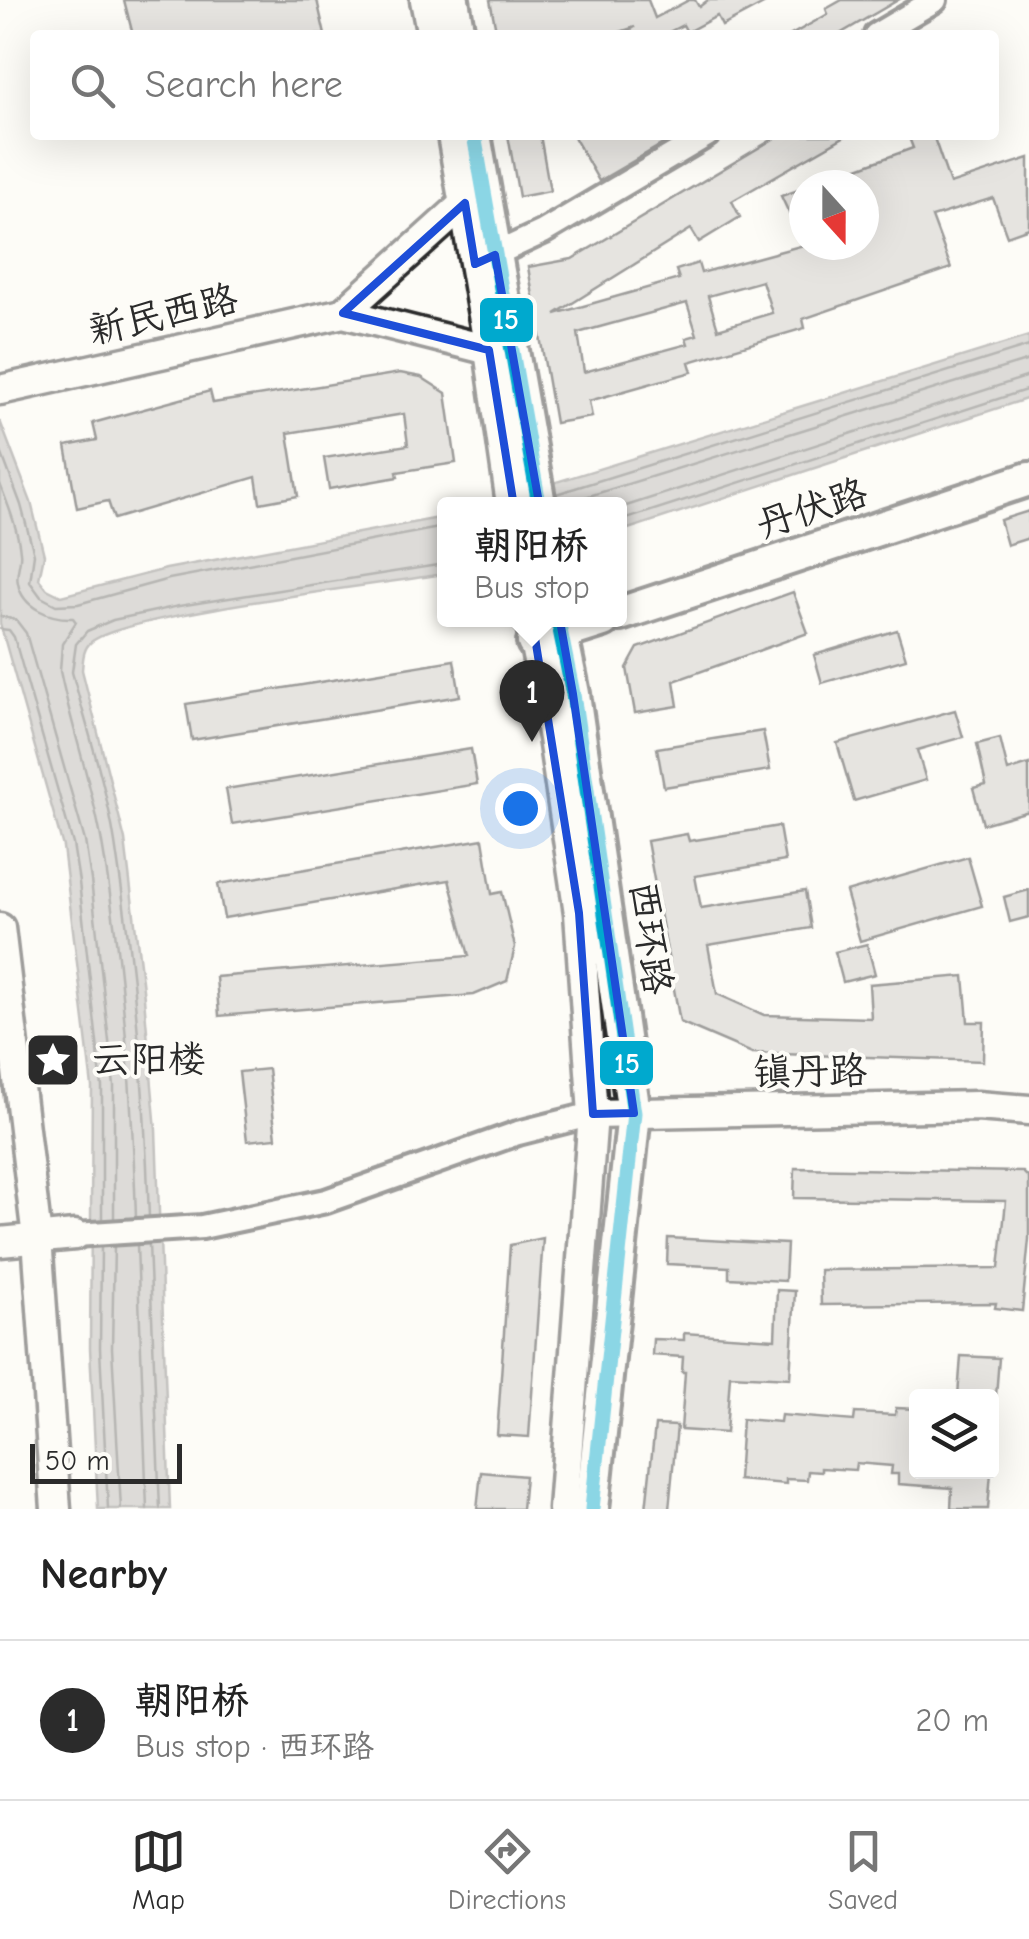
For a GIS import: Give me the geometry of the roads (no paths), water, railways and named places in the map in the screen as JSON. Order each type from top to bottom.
[{"type":"main road","points":[[452,0],[457,30]]},
{"type":"main road","points":[[474,140],[485,259],[517,456],[536,497]]},
{"type":"main road","name":"丹伏路","points":[[627,612],[1029,479]]},
{"type":"main road","name":"西环路","points":[[546,629],[634,1113],[592,1509]]},
{"type":"street","points":[[426,0],[431,30]]},
{"type":"street","points":[[884,30],[935,0]]},
{"type":"street","points":[[453,140],[465,203],[485,259],[489,350],[517,456],[511,497]]},
{"type":"street","points":[[485,259],[543,232],[699,140]]},
{"type":"street","name":"新民西路","points":[[343,312],[465,203]]},
{"type":"street","name":"新民西路","points":[[8,388],[343,312],[489,350]]},
{"type":"street","name":"西环路","points":[[546,629],[553,738],[578,913],[593,1114],[564,1509]]},
{"type":"street","points":[[0,928],[36,1238],[56,1509]]},
{"type":"street","name":"镇丹路","points":[[593,1114],[977,1106],[1029,1110]]},
{"type":"street","points":[[0,1242],[202,1227],[326,1201],[518,1132],[593,1114]]},
{"type":"water","points":[[1029,336],[1029,398],[627,529],[627,497],[508,497]]},
{"type":"water","points":[[0,421],[31,502],[44,555],[39,579],[47,589],[61,596],[166,569],[437,518],[437,575],[151,621],[91,642],[84,654],[82,670],[125,840],[144,998],[156,1130],[170,1509],[98,1509],[90,1348],[92,1087],[63,847],[0,623]]},
{"type":"place","name":"朝阳桥","points":[[532,742]]},
{"type":"place","name":"云阳楼","points":[[53,1060]]}]
